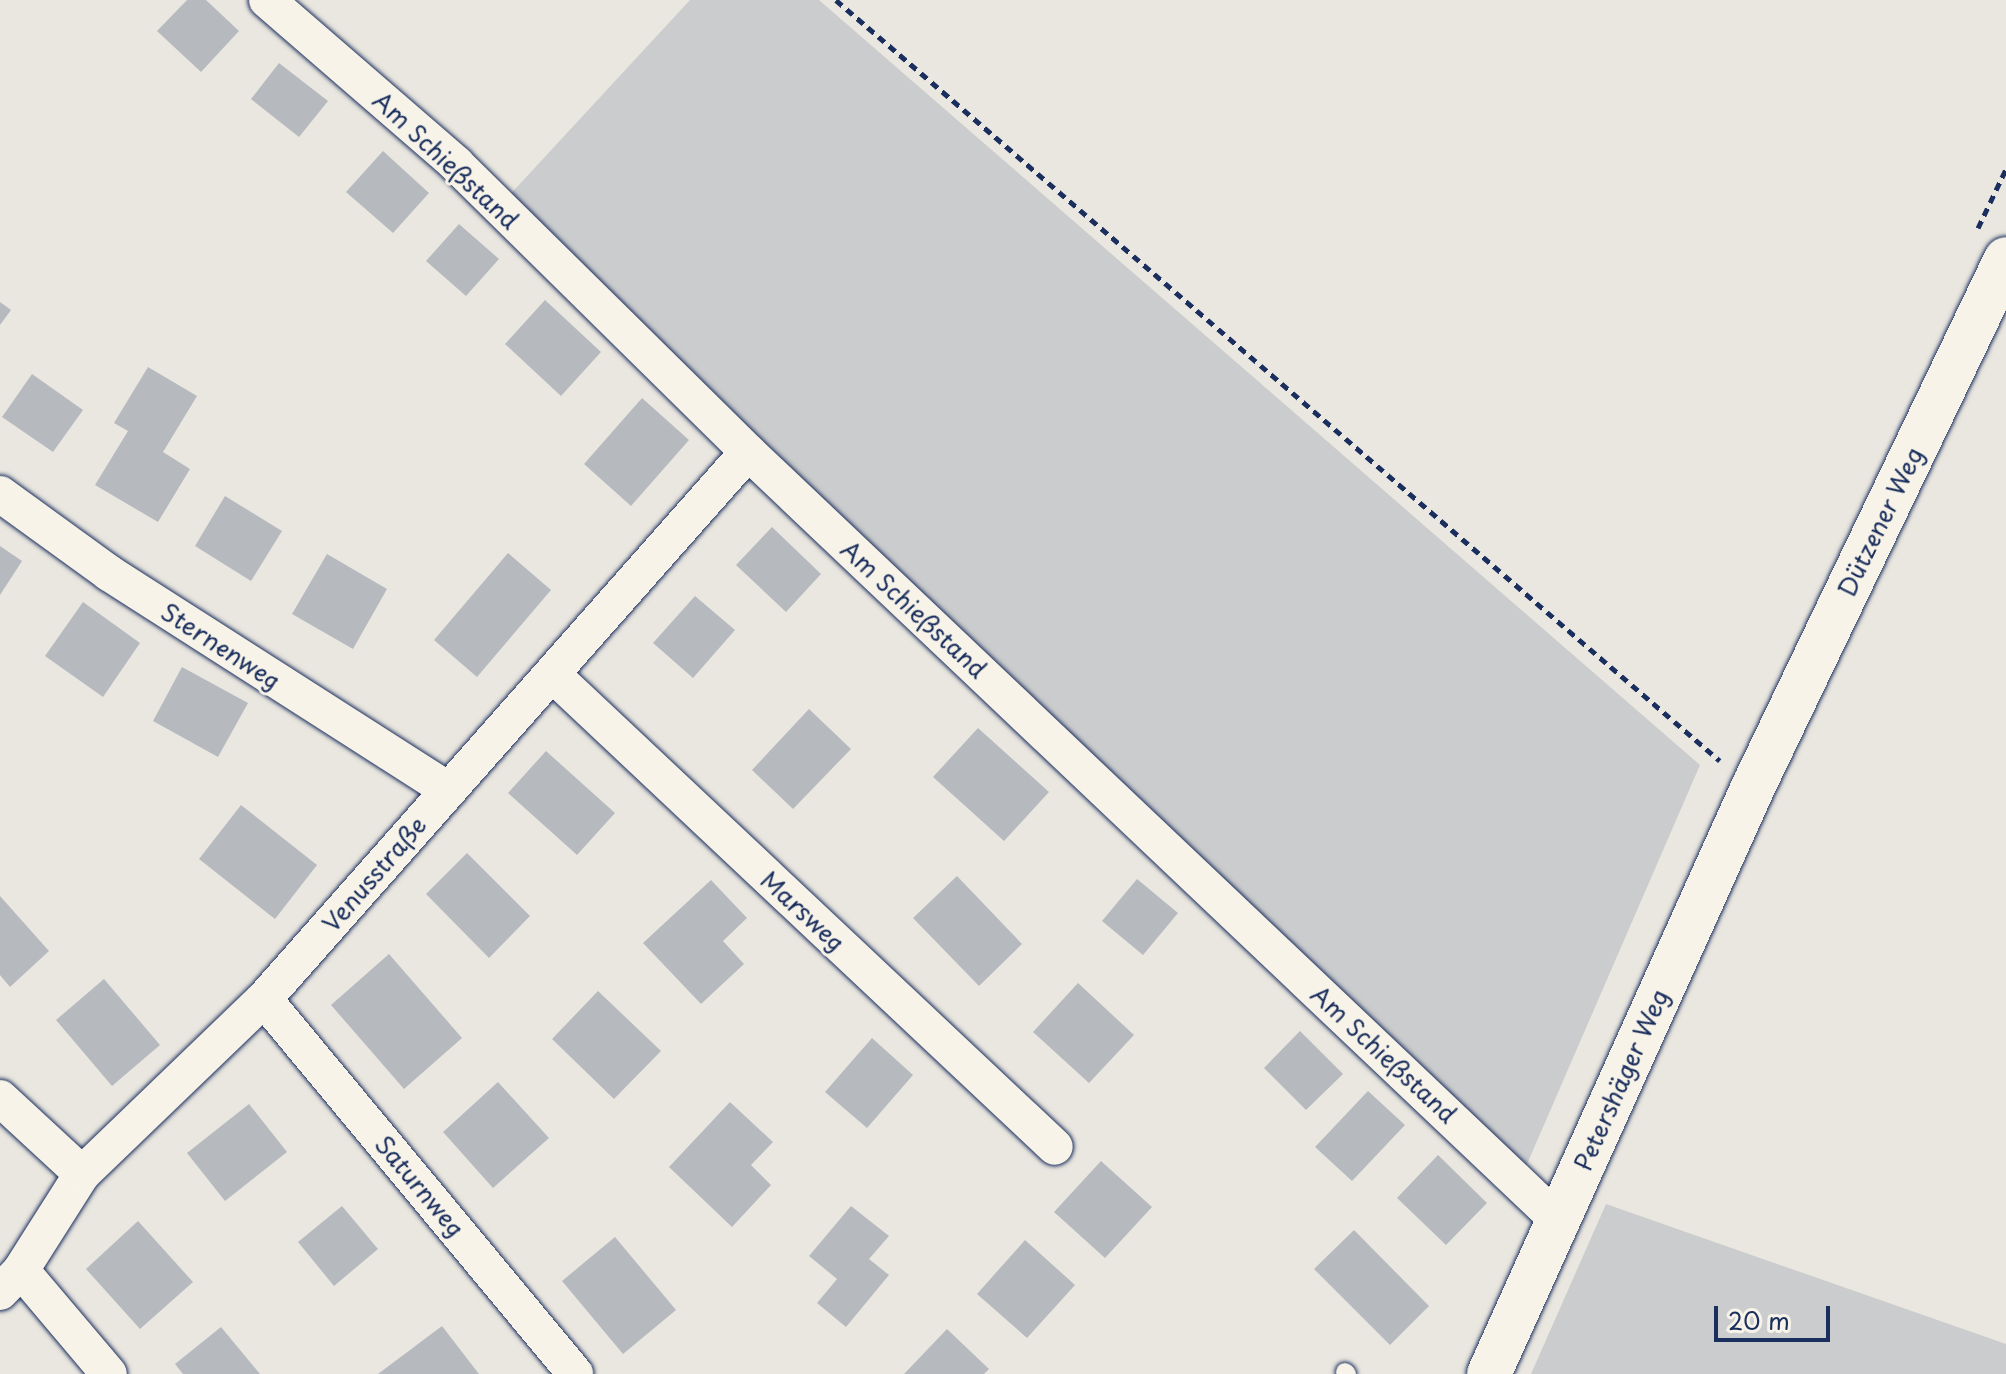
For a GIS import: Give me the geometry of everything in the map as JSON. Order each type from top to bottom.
[{"type":"street","name":"Am Schießstand","points":[[267,0],[456,164],[748,452],[1558,1220]]},
{"type":"street","name":"Dützener Weg","points":[[1754,785],[2006,259]]},
{"type":"street","name":"Venusstraße","points":[[10,1281],[82,1174],[264,999],[748,452]]},
{"type":"street","name":"Sternenweg","points":[[0,494],[109,573],[448,790]]},
{"type":"street","name":"Marsweg","points":[[552,674],[1055,1147]]},
{"type":"street","name":"Petershäger Weg","points":[[1489,1374],[1754,785]]},
{"type":"street","name":"Saturnweg","points":[[264,999],[575,1374]]},
{"type":"street","points":[[0,1098],[82,1174]]},
{"type":"street","points":[[10,1281],[109,1374]]},
{"type":"path","points":[[836,0],[1723,763],[1754,785]]},
{"type":"shaded area","points":[[690,0],[819,0],[1700,765],[1524,1171],[506,199]]},
{"type":"shaded area","points":[[1606,1204],[2006,1344],[2006,1374],[1531,1374]]},
{"type":"building","points":[[187,0],[206,0],[239,31],[201,72],[157,31]]},
{"type":"building","points":[[279,63],[328,101],[299,137],[251,99]]},
{"type":"building","points":[[383,151],[429,193],[393,233],[346,192]]},
{"type":"building","points":[[459,224],[499,259],[466,296],[426,261]]},
{"type":"building","points":[[545,300],[601,352],[561,396],[505,344]]},
{"type":"building","points":[[0,302],[11,310],[0,325]]},
{"type":"building","points":[[148,367],[197,396],[163,452],[190,469],[158,522],[95,485],[128,431],[114,423]]},
{"type":"building","points":[[32,374],[83,410],[53,452],[2,417]]},
{"type":"building","points":[[642,398],[689,440],[631,506],[584,464]]},
{"type":"building","points":[[225,496],[282,531],[251,581],[195,546]]},
{"type":"building","points":[[772,527],[821,574],[786,612],[736,565]]},
{"type":"building","points":[[0,546],[22,561],[0,595]]},
{"type":"building","points":[[508,553],[551,590],[477,677],[434,640]]},
{"type":"building","points":[[327,554],[387,589],[353,649],[292,614]]},
{"type":"building","points":[[695,596],[735,630],[693,678],[653,643]]},
{"type":"building","points":[[83,602],[140,643],[103,697],[45,656]]},
{"type":"building","points":[[182,667],[248,703],[218,757],[153,721]]},
{"type":"building","points":[[809,709],[851,749],[793,809],[752,770]]},
{"type":"building","points":[[978,728],[1049,792],[1004,841],[933,777]]},
{"type":"building","points":[[546,751],[615,813],[577,855],[508,793]]},
{"type":"building","points":[[241,805],[317,865],[275,919],[199,859]]},
{"type":"building","points":[[467,853],[530,916],[489,958],[426,894]]},
{"type":"building","points":[[957,876],[1022,944],[979,986],[913,918]]},
{"type":"building","points":[[1137,879],[1178,913],[1143,955],[1102,921]]},
{"type":"building","points":[[711,880],[747,918],[723,941],[744,964],[701,1004],[643,943]]},
{"type":"building","points":[[0,896],[49,951],[10,987],[0,975]]},
{"type":"building","points":[[389,954],[462,1038],[404,1089],[331,1005]]},
{"type":"building","points":[[104,979],[160,1045],[112,1086],[56,1020]]},
{"type":"building","points":[[1078,983],[1134,1035],[1089,1083],[1033,1032]]},
{"type":"building","points":[[598,991],[661,1051],[614,1099],[552,1039]]},
{"type":"building","points":[[1300,1031],[1343,1074],[1306,1110],[1264,1068]]},
{"type":"building","points":[[872,1038],[913,1075],[867,1128],[825,1092]]},
{"type":"building","points":[[498,1082],[549,1138],[493,1188],[443,1132]]},
{"type":"building","points":[[1368,1091],[1405,1125],[1352,1181],[1315,1147]]},
{"type":"building","points":[[730,1102],[773,1142],[751,1165],[771,1185],[732,1227],[669,1167]]},
{"type":"building","points":[[249,1104],[287,1152],[225,1201],[187,1153]]},
{"type":"building","points":[[1438,1155],[1487,1203],[1446,1245],[1397,1198]]},
{"type":"building","points":[[1101,1161],[1152,1207],[1105,1258],[1054,1212]]},
{"type":"building","points":[[342,1206],[378,1249],[334,1286],[298,1242]]},
{"type":"building","points":[[851,1206],[889,1236],[869,1259],[889,1275],[846,1327],[817,1303],[837,1279],[809,1256]]},
{"type":"building","points":[[138,1221],[193,1282],[140,1329],[86,1269]]},
{"type":"building","points":[[1354,1230],[1429,1306],[1390,1345],[1314,1269]]},
{"type":"building","points":[[615,1237],[676,1310],[623,1354],[562,1281]]},
{"type":"building","points":[[1025,1240],[1075,1285],[1027,1338],[977,1294]]},
{"type":"building","points":[[442,1326],[479,1374],[378,1374]]},
{"type":"building","points":[[221,1327],[260,1374],[183,1374],[175,1364]]},
{"type":"building","points":[[947,1329],[989,1369],[984,1374],[904,1374]]}]
